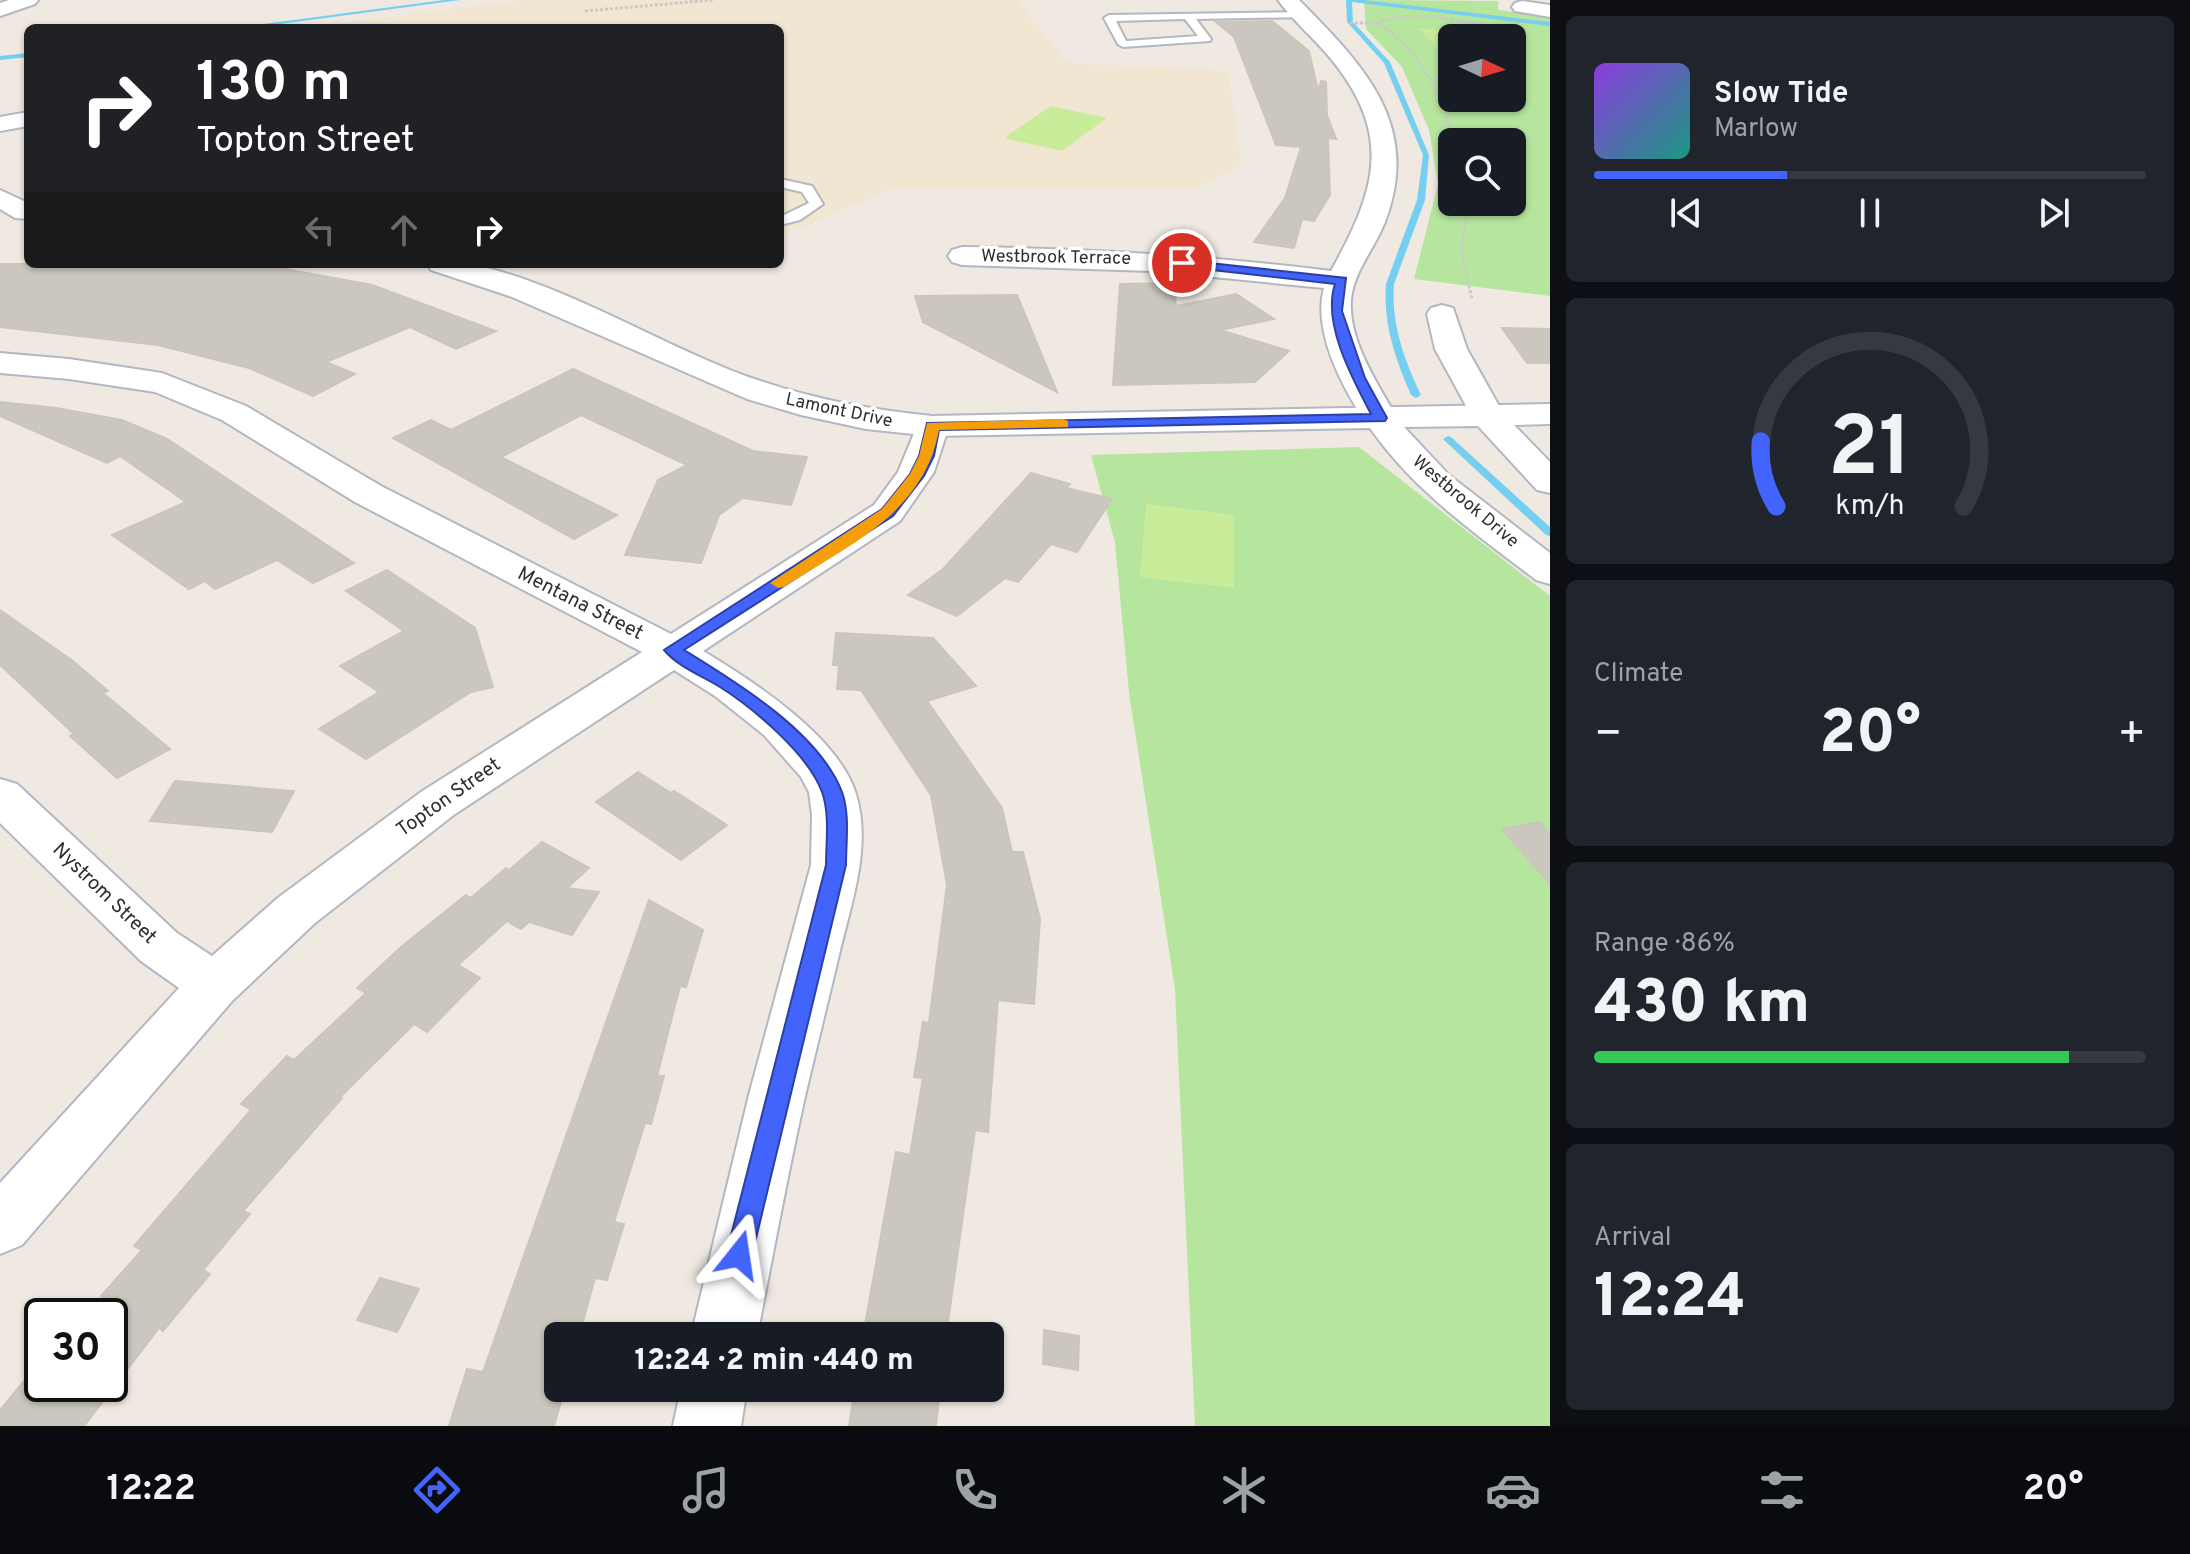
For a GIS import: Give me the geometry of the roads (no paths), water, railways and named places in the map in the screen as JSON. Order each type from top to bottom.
[{"type":"street","points":[[0,10],[28,0]]},
{"type":"street","name":"Westbrook Drive","points":[[1295,7],[1349,63],[1361,83],[1381,134],[1385,176],[1378,204],[1336,300],[1336,311],[1359,378],[1380,418],[1415,463],[1550,572]]},
{"type":"street","points":[[1522,7],[1550,11]]},
{"type":"street","points":[[0,124],[24,120]]},
{"type":"street","points":[[0,198],[18,212]]},
{"type":"street","name":"Westbrook Terrace","points":[[962,256],[1135,260],[1258,270],[1342,281]]},
{"type":"street","name":"Lamont Drive","points":[[465,268],[710,373],[786,401],[849,416],[932,426],[1550,414]]},
{"type":"street","points":[[1442,314],[1451,349],[1487,415],[1550,482]]},
{"type":"street","name":"Mentana Street","points":[[0,363],[162,383],[234,413],[368,494],[600,616],[672,650],[730,686],[780,725],[819,769],[832,792],[836,815],[836,865],[777,1095],[727,1322]]},
{"type":"street","name":"Topton Street","points":[[0,1226],[214,985],[297,910],[438,803],[887,513],[917,476],[926,456],[932,426]]},
{"type":"street","name":"Nystrom Street","points":[[0,795],[159,947],[214,985]]},
{"type":"street","points":[[707,1426],[711,1402]]},
{"type":"lane","points":[[1188,16],[1206,39],[1123,44],[1109,18],[1160,18],[1295,7]]},
{"type":"lane","points":[[784,184],[807,189],[816,204],[784,220]]},
{"type":"waterway","points":[[268,24],[457,0]]},
{"type":"waterway","points":[[1349,0],[1350,22],[1387,62],[1426,155],[1421,200],[1390,284],[1389,298],[1395,341],[1416,395]]},
{"type":"waterway","points":[[1350,0],[1550,24]]},
{"type":"waterway","points":[[0,58],[24,55]]},
{"type":"waterway","points":[[1448,439],[1550,533]]}]
